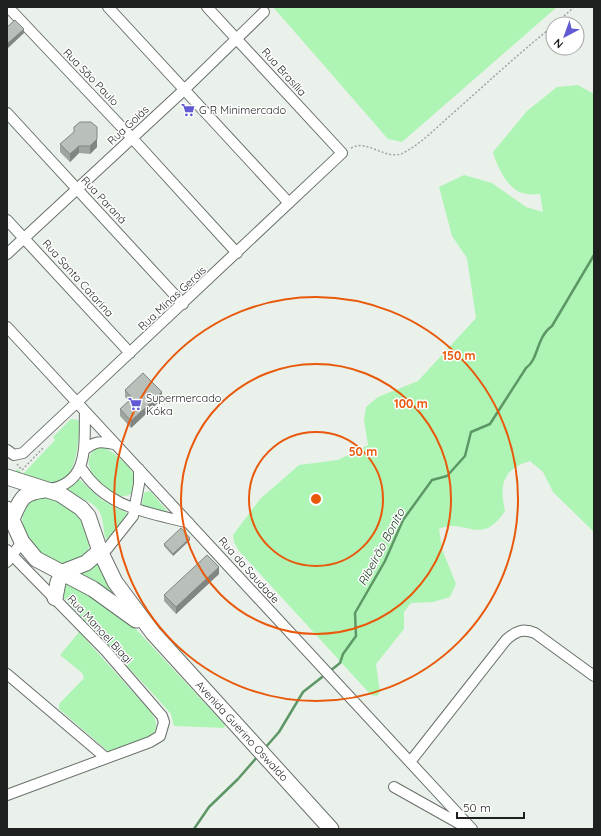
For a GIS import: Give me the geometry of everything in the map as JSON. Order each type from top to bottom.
[{"type":"main road","name":"Avenida Guerino Oswaldo","points":[[7,477],[47,489],[73,501],[81,508],[88,516],[100,551],[115,582],[153,633],[331,829]]},
{"type":"main road","points":[[10,514],[23,496],[30,492],[47,489]]},
{"type":"main road","name":"Avenida Guerino Oswaldo","points":[[10,514],[22,542],[36,559],[63,572],[115,604],[153,633]]},
{"type":"main road","points":[[55,598],[58,582],[63,572],[86,563],[100,551]]},
{"type":"street","name":"Rua São Paulo","points":[[8,7],[132,138],[237,253]]},
{"type":"street","points":[[108,7],[289,203]]},
{"type":"street","name":"Rua Brasília","points":[[207,7],[342,153]]},
{"type":"street","name":"Rua Goiás","points":[[7,254],[185,89],[264,12]]},
{"type":"street","name":"Rua Paraná","points":[[7,113],[183,304]]},
{"type":"street","name":"Rua Minas Gerais","points":[[11,452],[23,453],[77,404],[342,153]]},
{"type":"street","name":"Rua Santa Catarina","points":[[7,220],[130,353]]},
{"type":"street","name":"Rua da Saudade","points":[[7,327],[472,829]]},
{"type":"street","points":[[47,489],[60,488],[81,468],[84,450],[85,412]]},
{"type":"street","points":[[84,450],[100,440],[114,444]]},
{"type":"street","points":[[81,468],[88,480],[107,497],[136,509],[189,523]]},
{"type":"street","points":[[100,551],[107,549],[133,516],[136,509],[139,469]]},
{"type":"street","points":[[9,556],[22,542]]},
{"type":"street","name":"Rua Manoel Biagi","points":[[9,556],[55,598],[106,651],[162,716],[164,722],[163,731],[160,736],[150,742],[106,758]]},
{"type":"street","points":[[410,762],[506,640],[520,630],[527,630],[535,633],[594,676]]},
{"type":"street","points":[[7,674],[106,758]]},
{"type":"street","points":[[9,792],[106,758]]},
{"type":"street","points":[[394,787],[469,829]]},
{"type":"path","points":[[564,16],[574,7]]},
{"type":"path","points":[[342,153],[355,145],[369,147],[392,155],[399,155],[406,152],[424,138],[513,58],[545,32]]},
{"type":"path","points":[[22,470],[44,448]]},
{"type":"green space","points":[[273,7],[557,7],[402,142],[388,139]]},
{"type":"green space","points":[[578,85],[594,94],[594,532],[553,492],[543,472],[530,461],[514,468],[505,479],[503,485],[503,501],[505,511],[496,522],[488,528],[480,530],[457,526],[448,526],[439,529],[442,549],[456,584],[450,597],[433,602],[411,603],[404,612],[404,629],[376,664],[380,692],[377,696],[371,695],[239,551],[234,542],[233,535],[260,499],[299,465],[338,460],[368,445],[364,420],[366,407],[378,397],[418,381],[476,318],[467,258],[452,236],[439,187],[464,175],[492,183],[526,207],[543,212],[540,194],[521,193],[509,184],[497,165],[493,152],[527,111],[557,87]]},
{"type":"green space","points":[[71,419],[78,420],[80,424],[74,463],[71,471],[65,478],[58,483],[43,484],[11,475],[18,469],[23,474],[55,440],[53,437]]},
{"type":"green space","points":[[101,446],[119,458],[131,470],[135,485],[132,493],[125,496],[119,496],[111,492],[103,486],[90,469],[89,461],[92,453]]},
{"type":"green space","points":[[79,479],[102,500],[127,513],[128,515],[107,539],[105,538],[102,519],[98,510],[89,502],[64,490]]},
{"type":"green space","points":[[149,491],[168,512],[143,507],[144,493]]},
{"type":"green space","points":[[41,496],[61,504],[78,516],[88,533],[89,544],[87,555],[68,565],[44,555],[30,543],[23,527],[25,509],[30,500]]},
{"type":"green space","points":[[97,564],[118,597],[117,598],[79,574]]},
{"type":"green space","points":[[65,581],[115,609],[134,627],[225,725],[224,728],[174,726],[171,714],[62,596]]},
{"type":"green space","points":[[79,632],[150,711],[156,723],[156,728],[153,735],[109,752],[59,709],[59,704],[84,678],[82,673],[60,655]]},
{"type":"building","points":[[15,20],[24,29],[7,44],[7,27]]},
{"type":"building","points":[[80,122],[91,122],[97,127],[97,139],[90,146],[79,146],[70,154],[60,144],[74,132],[74,127]]},
{"type":"building","points":[[143,373],[162,392],[131,421],[120,409],[132,398],[125,390]]},
{"type":"building","points":[[181,528],[190,538],[173,554],[164,544]]},
{"type":"building","points":[[207,555],[219,567],[176,607],[164,595]]},
{"type":"waterway","name":"Ribeirão Bonito","points":[[330,671],[340,663],[343,654],[356,636],[355,613],[385,561],[403,520],[432,480],[447,476],[465,456],[471,432],[490,424],[530,364],[543,336],[552,326],[594,255]]},
{"type":"waterway","name":"Ribeirão Bonito","points":[[265,748],[279,732],[303,692],[326,674]]},
{"type":"waterway","name":"Ribeirão Bonito","points":[[194,829],[209,807],[238,779],[258,756]]},
{"type":"place","name":"G R Minimercado","points":[[188,110]]},
{"type":"place","name":"Supermercado Kóka","points":[[135,404]]}]
